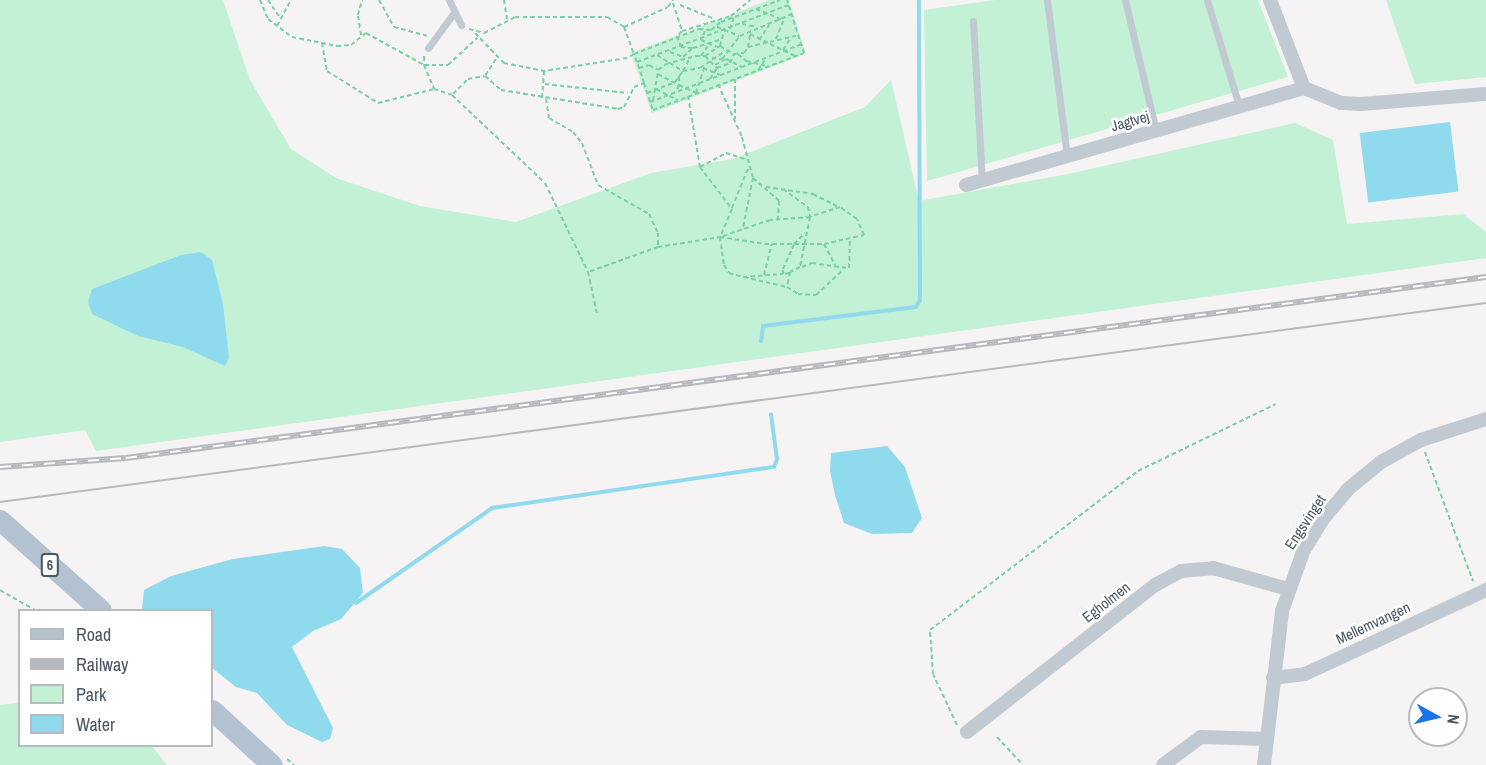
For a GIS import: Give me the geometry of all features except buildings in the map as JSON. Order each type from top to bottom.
[{"type":"main road","name":"6","points":[[0,520],[100,609]]},
{"type":"main road","points":[[213,711],[272,765]]},
{"type":"street","points":[[1269,0],[1294,73],[1304,88],[1341,103],[1361,104],[1486,94]]},
{"type":"street","name":"Jagtvej","points":[[966,185],[1304,88]]},
{"type":"street","name":"Engsvinget","points":[[1264,765],[1273,678],[1288,589],[1303,552],[1347,490],[1381,462],[1421,440],[1486,419]]},
{"type":"street","name":"Egholmen","points":[[967,732],[1155,585],[1181,571],[1213,568],[1288,589]]},
{"type":"street","name":"Mellemvangen","points":[[1273,678],[1305,674],[1481,591]]},
{"type":"street","points":[[1163,765],[1201,737],[1266,739]]},
{"type":"lane","points":[[449,0],[453,14],[461,25]]},
{"type":"lane","points":[[1047,0],[1067,156]]},
{"type":"lane","points":[[1125,0],[1156,131]]},
{"type":"lane","points":[[1207,0],[1239,106]]},
{"type":"lane","points":[[428,48],[453,14]]},
{"type":"lane","points":[[973,21],[982,181]]},
{"type":"path","points":[[260,0],[261,9],[277,26],[292,37],[322,43],[351,45],[361,35],[373,35],[424,65],[448,65],[477,38]]},
{"type":"path","points":[[268,0],[280,18]]},
{"type":"path","points":[[277,26],[291,0]]},
{"type":"path","points":[[361,35],[358,15],[362,0]]},
{"type":"path","points":[[379,0],[394,27],[434,38]]},
{"type":"path","points":[[504,0],[507,20]]},
{"type":"path","points":[[682,0],[678,5],[682,31]]},
{"type":"path","points":[[678,37],[682,31],[714,19],[731,16],[750,0]]},
{"type":"path","points":[[701,40],[705,32],[734,17],[778,0]]},
{"type":"path","points":[[658,72],[652,101],[653,110],[804,53],[787,0]]},
{"type":"path","points":[[624,27],[673,1],[714,19]]},
{"type":"path","points":[[637,62],[701,40],[789,5]]},
{"type":"path","points":[[756,9],[764,14],[783,18]]},
{"type":"path","points":[[742,24],[757,27],[769,25],[792,14]]},
{"type":"path","points":[[475,33],[495,29],[507,20],[607,17],[624,27],[647,93],[652,101]]},
{"type":"path","points":[[730,29],[734,17]]},
{"type":"path","points":[[775,40],[783,18]]},
{"type":"path","points":[[461,25],[475,33],[496,59],[518,69],[544,71],[604,63],[699,29],[705,32]]},
{"type":"path","points":[[748,47],[758,41],[769,25]]},
{"type":"path","points":[[717,27],[740,36],[750,34],[757,27]]},
{"type":"path","points":[[668,51],[682,57],[700,58],[719,46],[724,31]]},
{"type":"path","points":[[750,34],[758,41],[796,56]]},
{"type":"path","points":[[716,67],[730,63],[736,54],[744,53],[748,47],[750,34]]},
{"type":"path","points":[[764,42],[799,35]]},
{"type":"path","points":[[657,56],[683,71],[703,67],[725,51],[740,36]]},
{"type":"path","points":[[678,37],[681,47]]},
{"type":"path","points":[[782,52],[791,37]]},
{"type":"path","points":[[681,47],[693,48],[722,39]]},
{"type":"path","points":[[701,40],[754,63],[768,66]]},
{"type":"path","points":[[322,43],[327,71],[378,103],[434,89],[452,95],[545,183],[588,272],[597,314]]},
{"type":"path","points":[[700,58],[709,44]]},
{"type":"path","points":[[652,101],[802,44]]},
{"type":"path","points":[[428,48],[424,65],[434,89]]},
{"type":"path","points":[[658,72],[673,64],[693,48]]},
{"type":"path","points":[[710,79],[725,51]]},
{"type":"path","points":[[705,56],[716,67]]},
{"type":"path","points":[[647,93],[675,82],[691,58]]},
{"type":"path","points":[[758,70],[766,58]]},
{"type":"path","points":[[452,95],[468,79],[485,76],[496,59]]},
{"type":"path","points":[[711,60],[722,59],[742,67]]},
{"type":"path","points":[[639,68],[649,65],[684,89],[696,93]]},
{"type":"path","points":[[703,67],[721,75]]},
{"type":"path","points":[[696,93],[702,82],[703,67]]},
{"type":"path","points":[[542,99],[544,71]]},
{"type":"path","points":[[485,76],[501,90],[542,99],[618,109],[624,107],[628,93]]},
{"type":"path","points":[[676,92],[679,76]]},
{"type":"path","points":[[735,79],[735,119],[753,178],[743,230]]},
{"type":"path","points":[[544,84],[628,93],[644,83]]},
{"type":"path","points":[[718,84],[726,107],[735,119]]},
{"type":"path","points":[[656,89],[678,100]]},
{"type":"path","points":[[688,96],[700,167],[732,209]]},
{"type":"path","points":[[546,99],[549,118],[573,132],[582,143],[598,185],[649,214],[658,233],[658,247]]},
{"type":"path","points":[[700,167],[726,153],[748,160]]},
{"type":"path","points":[[749,166],[720,237],[729,273],[787,287],[798,294],[816,296],[843,270],[849,268],[850,239]]},
{"type":"path","points":[[753,178],[766,186],[779,201],[778,219]]},
{"type":"path","points":[[720,237],[772,244],[824,244],[864,235],[863,228],[840,207],[813,194],[766,186]]},
{"type":"path","points":[[783,189],[787,195],[808,207],[810,217],[804,233],[800,267]]},
{"type":"path","points":[[779,201],[787,195]]},
{"type":"path","points":[[588,272],[658,247],[720,237],[778,219],[810,217],[840,207]]},
{"type":"path","points":[[783,274],[794,244],[804,233]]},
{"type":"path","points":[[764,277],[772,244]]},
{"type":"path","points":[[824,244],[835,265]]},
{"type":"path","points":[[743,277],[783,274],[812,263],[835,265],[843,270]]},
{"type":"path","points":[[787,287],[790,272]]},
{"type":"path","points":[[967,732],[957,725],[933,675],[930,630],[1138,471],[1276,404]]},
{"type":"path","points":[[1421,440],[1481,591]]},
{"type":"path","points":[[0,590],[33,609]]},
{"type":"path","points":[[997,737],[1020,764]]},
{"type":"green space","points":[[0,0],[223,0],[250,80],[291,149],[336,178],[420,206],[516,222],[651,173],[733,159],[865,107],[891,80],[919,201],[1068,174],[1295,123],[1333,140],[1347,224],[1463,214],[1486,232],[1486,258],[96,451],[85,430],[0,442]]},
{"type":"green space","points":[[769,0],[789,0],[806,54],[652,113],[631,53]]},
{"type":"green space","points":[[995,0],[1258,0],[1288,77],[927,181],[924,10]]},
{"type":"green space","points":[[1386,0],[1486,0],[1486,77],[1415,84]]},
{"type":"green space","points":[[18,703],[18,747],[153,747],[167,765],[0,765],[0,705]]},
{"type":"water","points":[[1450,122],[1459,191],[1368,203],[1360,133]]},
{"type":"water","points":[[201,252],[212,260],[223,304],[229,358],[225,366],[183,347],[138,336],[92,314],[88,302],[92,289],[181,255]]},
{"type":"water","points":[[887,446],[905,467],[922,518],[912,533],[872,534],[844,523],[835,495],[830,471],[831,453]]},
{"type":"water","points":[[324,546],[342,549],[360,568],[363,593],[341,619],[313,631],[292,647],[333,728],[330,739],[322,742],[287,725],[257,693],[236,687],[213,669],[213,609],[142,609],[144,590],[171,576],[233,559]]},
{"type":"waterway","points":[[761,341],[763,326],[916,307],[920,300],[919,0]]},
{"type":"waterway","points":[[356,603],[492,508],[774,467],[777,459],[771,414]]},
{"type":"tram line","points":[[0,502],[1486,303]]},
{"type":"railway","points":[[0,467],[126,458],[1486,277]]}]
